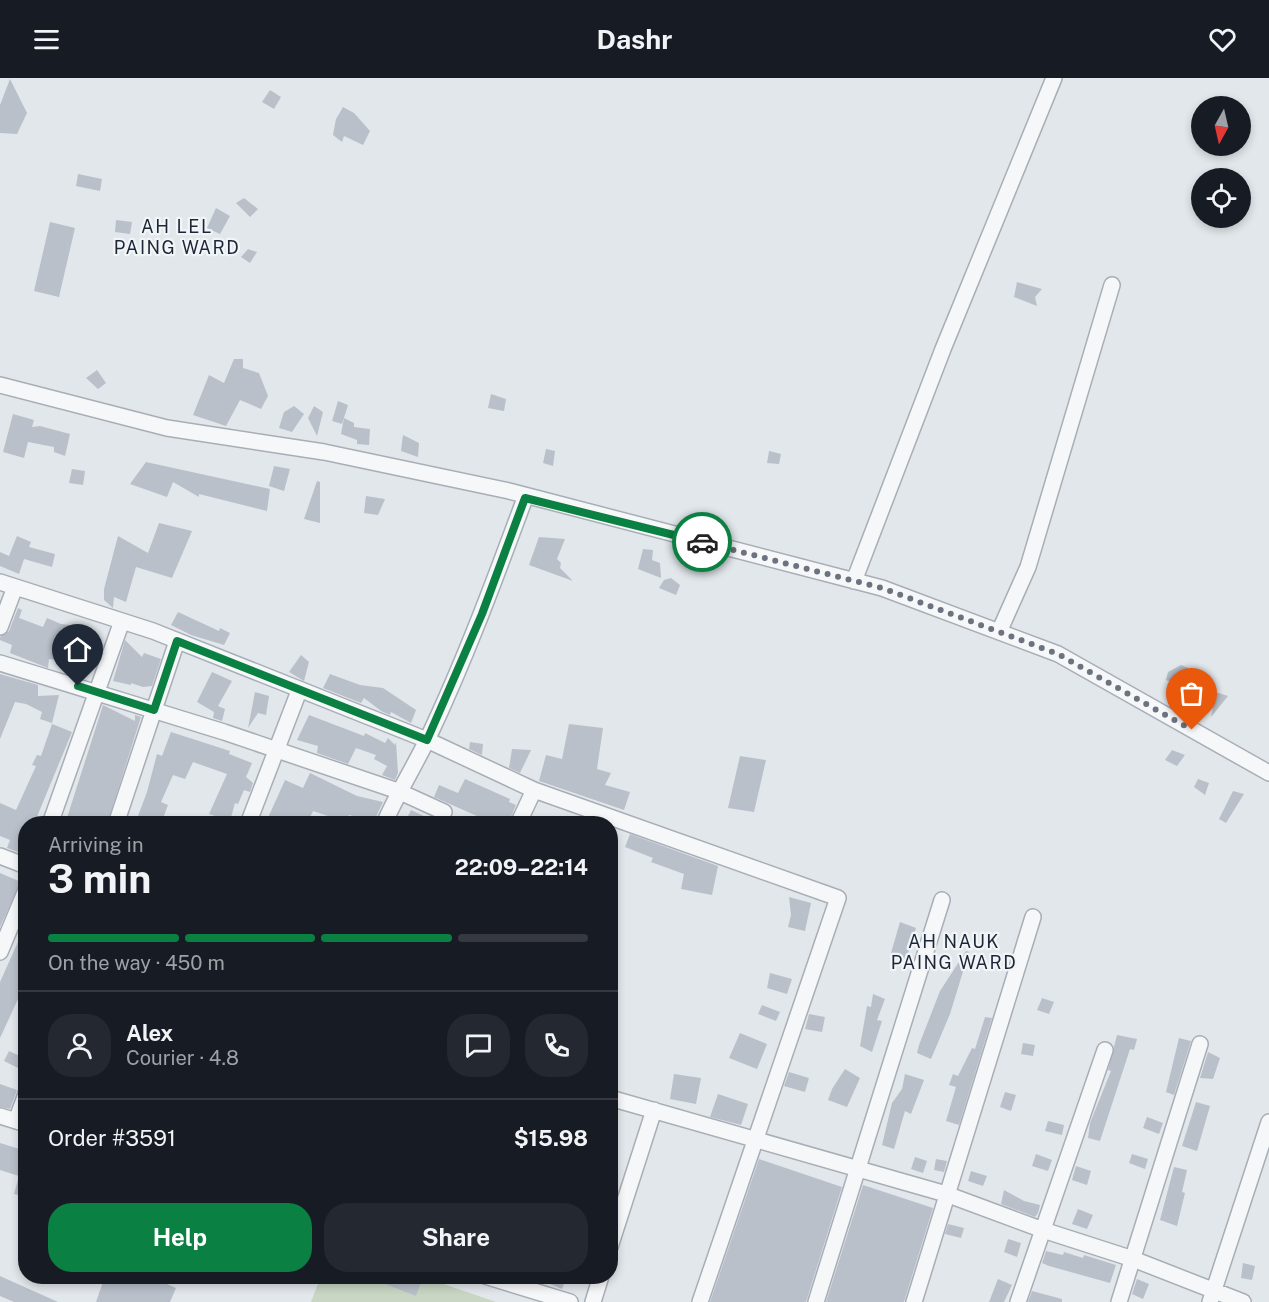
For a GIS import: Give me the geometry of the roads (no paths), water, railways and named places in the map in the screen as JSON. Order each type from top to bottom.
[{"type":"street","points":[[854,581],[943,349],[1054,78]]},
{"type":"street","points":[[999,632],[1028,567],[1112,285]]},
{"type":"street","points":[[0,385],[167,428],[324,452],[509,491],[525,498],[854,581],[1058,654],[1269,773]]},
{"type":"street","points":[[387,816],[398,791],[427,740],[482,614],[525,498]]},
{"type":"street","points":[[0,582],[177,641],[427,740],[534,790],[607,816]]},
{"type":"street","points":[[0,627],[15,586]]},
{"type":"street","points":[[53,816],[122,621]]},
{"type":"street","points":[[119,816],[177,641]]},
{"type":"street","points":[[0,663],[97,691],[276,750],[398,791],[444,812]]},
{"type":"street","points":[[251,816],[299,691]]},
{"type":"street","points":[[522,816],[534,790]]},
{"type":"street","points":[[618,820],[838,898],[700,1302]]},
{"type":"street","points":[[0,856],[18,863]]},
{"type":"street","points":[[816,1302],[942,900]]},
{"type":"street","points":[[0,952],[18,909]]},
{"type":"street","points":[[914,1302],[1034,917]]},
{"type":"street","points":[[1119,1302],[1200,1044]]},
{"type":"street","points":[[1018,1302],[1105,1050]]},
{"type":"street","points":[[618,1100],[754,1141],[857,1167],[946,1194],[1043,1230],[1133,1258],[1212,1296],[1243,1302]]},
{"type":"street","points":[[618,1222],[654,1110]]},
{"type":"street","points":[[0,1116],[18,1122]]},
{"type":"street","points":[[1212,1296],[1269,1122]]},
{"type":"street","points":[[511,1284],[570,1302]]},
{"type":"street","points":[[593,1302],[599,1284]]},
{"type":"district","name":"AH LEL PAING WARD","points":[[177,236]]},
{"type":"district","name":"AH NAUK PAING WARD","points":[[954,951]]}]
